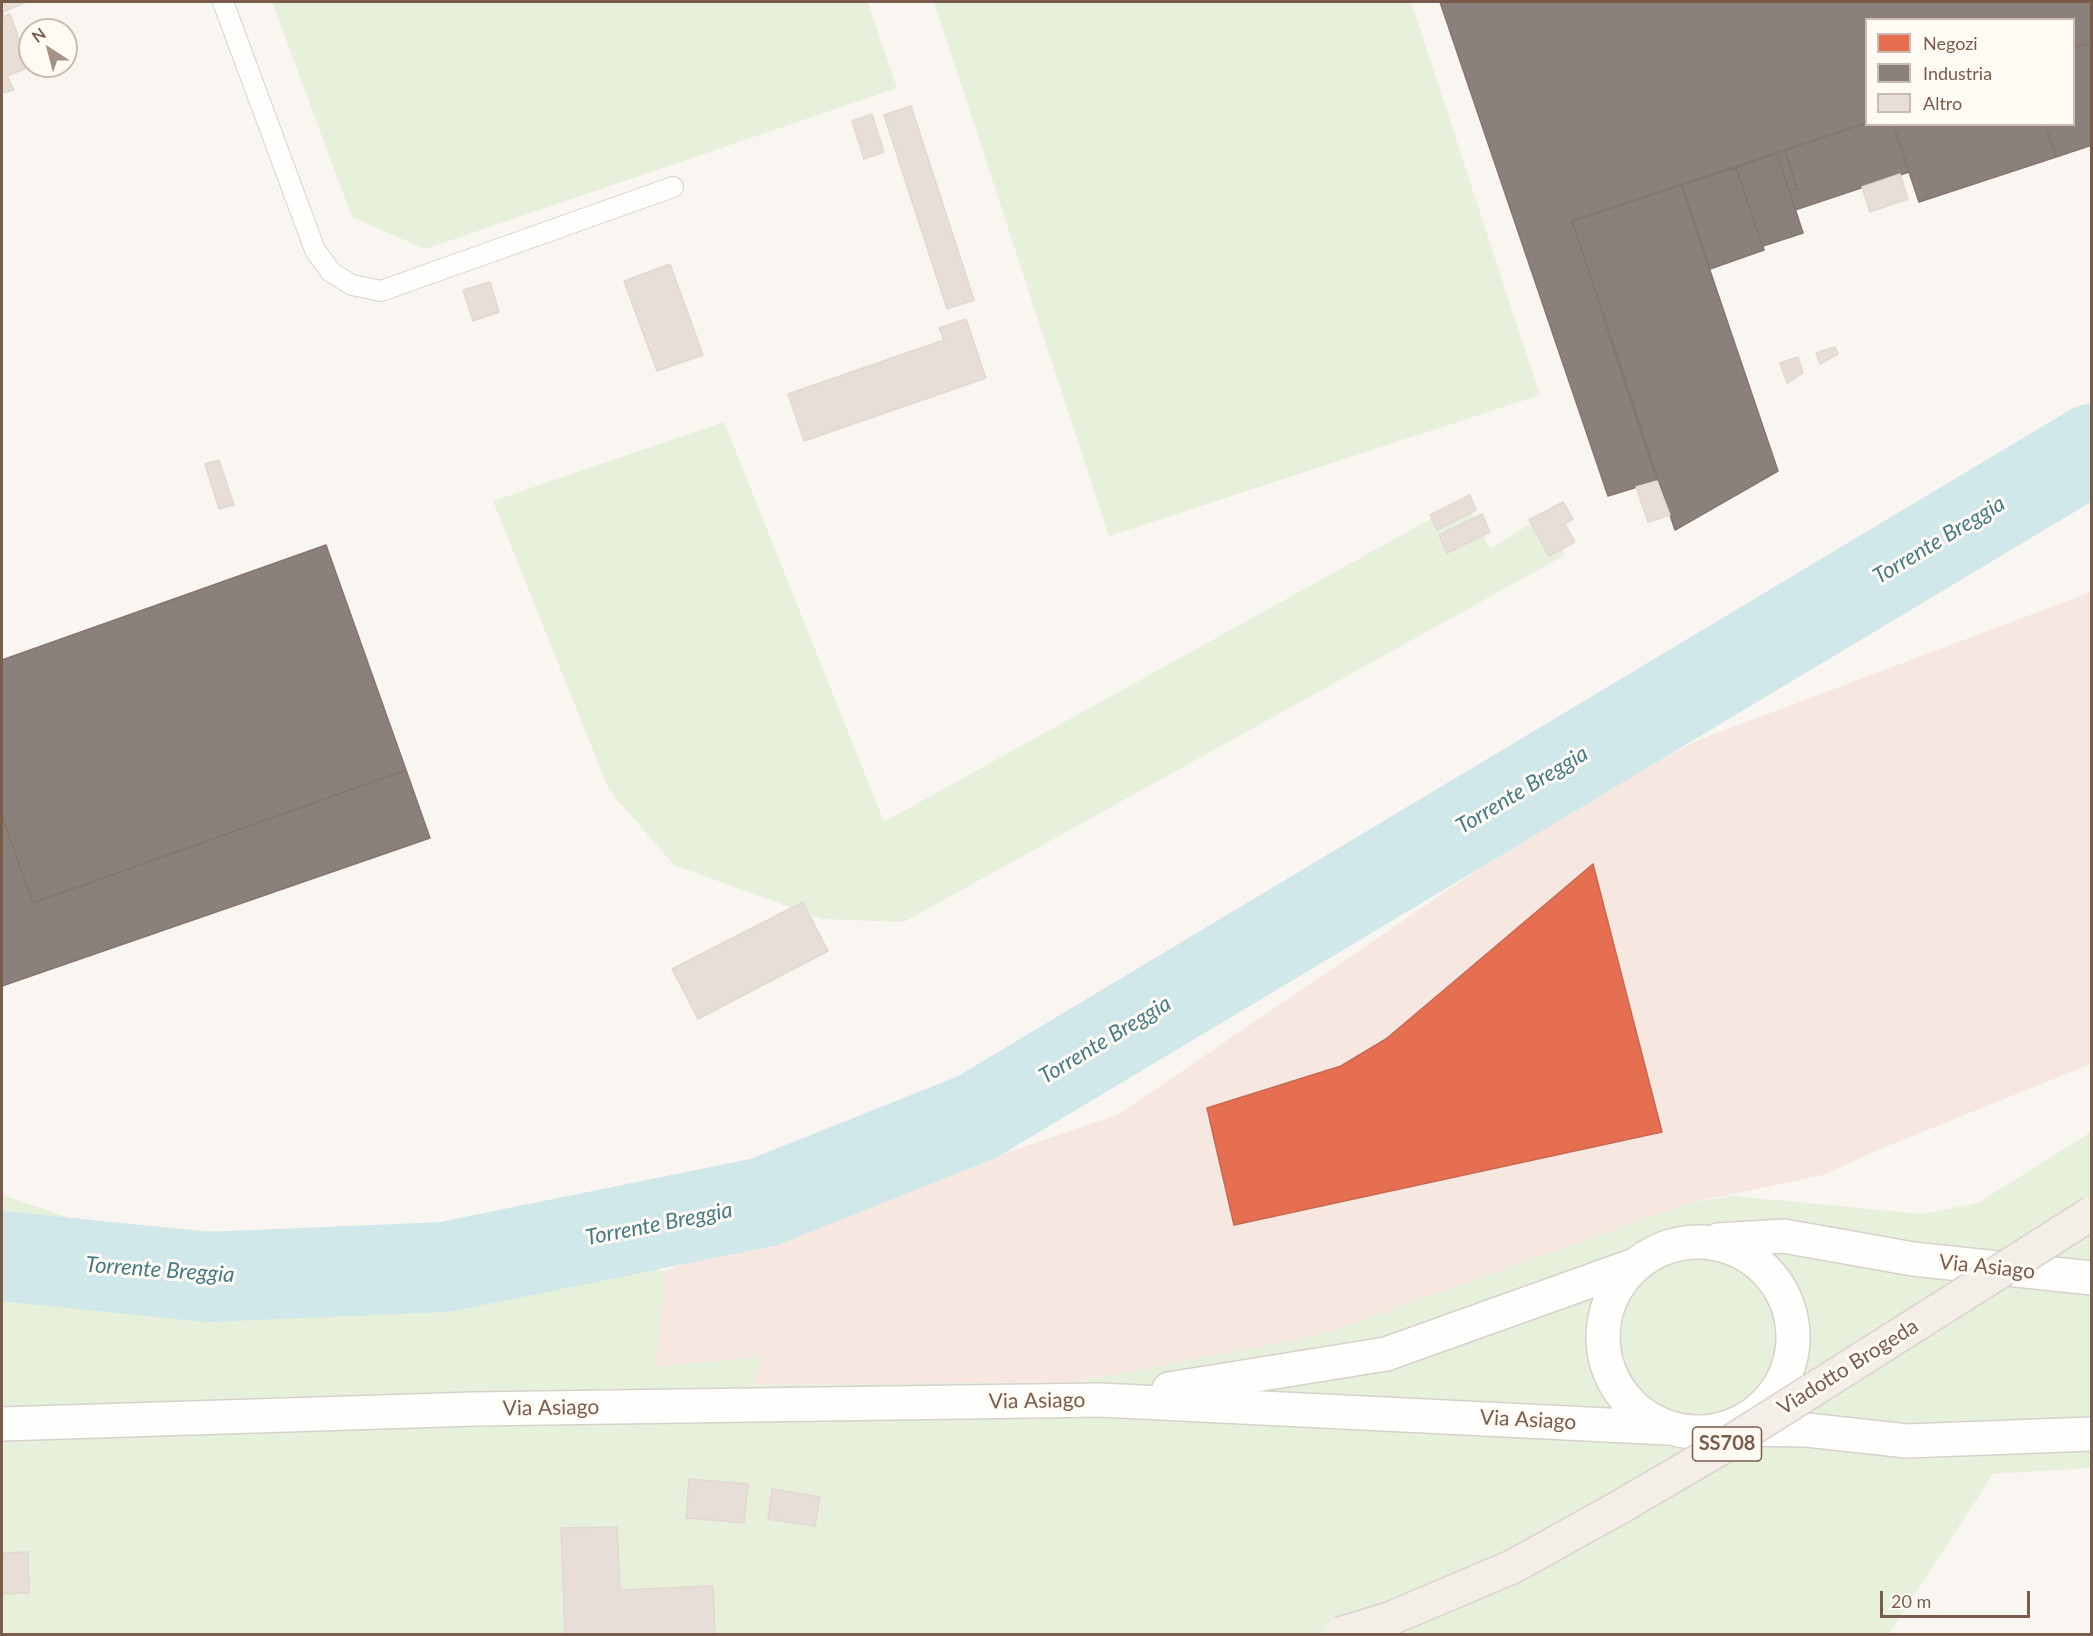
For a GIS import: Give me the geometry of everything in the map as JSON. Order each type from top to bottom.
[{"type":"main road","name":"Viadotto Brogeda","points":[[1340,1635],[1389,1619],[1512,1567],[1610,1512],[1721,1448],[2091,1213]]},
{"type":"street","name":"Via Asiago","points":[[1705,1241],[1784,1236],[1913,1259],[2091,1278]]},
{"type":"street","name":"SS708","points":[[1725,1429],[1749,1418],[1767,1403],[1781,1384],[1790,1363],[1794,1338],[1792,1317],[1778,1283],[1764,1267],[1737,1249],[1705,1241],[1684,1242],[1663,1248],[1635,1265],[1617,1287],[1608,1307],[1603,1336],[1607,1366],[1619,1390],[1632,1406],[1648,1419],[1668,1428],[1701,1432],[1725,1429],[1807,1430],[1907,1441],[2091,1434]]},
{"type":"street","name":"Via Asiago","points":[[1100,1400],[1386,1354],[1635,1265]]},
{"type":"street","name":"Via Asiago","points":[[2,1424],[475,1409],[1100,1400],[1668,1428]]},
{"type":"lane","points":[[223,2],[315,250],[331,272],[352,285],[381,291],[673,187]]},
{"type":"shaded area","points":[[2091,592],[2091,1064],[1885,1147],[1823,1175],[1690,1203],[1320,1335],[1075,1382],[752,1385],[762,1357],[656,1366],[665,1271],[1119,1114],[1567,809],[1696,741]]},
{"type":"green space","points":[[272,2],[868,2],[897,88],[425,249],[352,217]]},
{"type":"green space","points":[[934,2],[1411,2],[1540,395],[1109,536]]},
{"type":"green space","points":[[724,422],[884,822],[1465,500],[1490,549],[1546,514],[1565,555],[904,922],[823,919],[674,865],[609,790],[493,501]]},
{"type":"green space","points":[[2091,1132],[2091,1468],[1993,1474],[1889,1634],[2,1634],[2,1195],[73,1219],[665,1271],[656,1366],[763,1357],[752,1385],[1075,1382],[1320,1335],[1690,1203],[1733,1196],[1923,1214],[1978,1203]]},
{"type":"building: Negozi","points":[[1593,864],[1662,1132],[1234,1225],[1207,1108],[1341,1066],[1386,1039]]},
{"type":"building: Industria","points":[[1440,2],[2092,2],[2092,42],[2075,48],[2075,18],[1865,18],[1865,123],[1572,221],[1657,481],[1608,496]]},
{"type":"building: Industria","points":[[2092,42],[2092,145],[2056,157],[2046,126],[2075,126],[2075,48]]},
{"type":"building: Industria","points":[[1865,123],[1865,126],[1894,126],[1909,172],[1795,210],[1789,191],[1797,189],[1785,150]]},
{"type":"building: Industria","points":[[1894,126],[2046,126],[2056,157],[1919,202]]},
{"type":"building: Industria","points":[[1785,150],[1797,189],[1789,191],[1777,153]]},
{"type":"building: Industria","points":[[1777,153],[1803,233],[1763,246],[1736,168]]},
{"type":"building: Industria","points":[[1736,168],[1764,250],[1710,269],[1682,185]]},
{"type":"building: Industria","points":[[1681,185],[1778,471],[1675,530],[1572,221]]},
{"type":"building: Industria","points":[[326,545],[406,770],[33,903],[2,816],[2,660]]},
{"type":"building: Industria","points":[[406,770],[430,838],[2,986],[2,816],[33,903]]},
{"type":"building: Altro","points":[[2,2],[26,2],[3,12],[3,17],[10,14],[18,36],[18,72],[7,76],[14,90],[2,93]]},
{"type":"building: Altro","points":[[911,106],[974,300],[947,309],[884,115]]},
{"type":"building: Altro","points":[[872,114],[884,152],[864,159],[852,121]]},
{"type":"building: Altro","points":[[1900,174],[1908,199],[1870,212],[1862,187]]},
{"type":"building: Altro","points":[[670,264],[703,355],[657,371],[624,281]]},
{"type":"building: Altro","points":[[490,282],[499,312],[473,321],[463,290]]},
{"type":"building: Altro","points":[[966,319],[986,378],[804,441],[788,394],[944,340],[939,328]]},
{"type":"building: Altro","points":[[1835,347],[1838,354],[1820,364],[1816,353]]},
{"type":"building: Altro","points":[[1798,357],[1803,373],[1787,383],[1780,363]]},
{"type":"building: Altro","points":[[219,460],[234,505],[219,509],[205,464]]},
{"type":"building: Altro","points":[[1657,481],[1670,515],[1648,522],[1636,487]]},
{"type":"building: Altro","points":[[1470,495],[1476,510],[1437,530],[1430,515]]},
{"type":"building: Altro","points":[[1563,502],[1573,519],[1565,524],[1575,542],[1549,556],[1529,520]]},
{"type":"building: Altro","points":[[1482,514],[1490,532],[1447,553],[1439,535]]},
{"type":"building: Altro","points":[[803,902],[828,951],[698,1019],[672,969]]},
{"type":"building: Altro","points":[[689,1479],[748,1484],[744,1523],[686,1518]]},
{"type":"building: Altro","points":[[772,1489],[820,1497],[815,1526],[768,1519]]},
{"type":"building: Altro","points":[[617,1527],[620,1590],[713,1586],[715,1634],[565,1634],[561,1528]]},
{"type":"building: Altro","points":[[28,1552],[29,1593],[2,1594],[2,1553]]},
{"type":"waterway","name":"Torrente Breggia","points":[[2,1256],[207,1277],[444,1267],[764,1202],[977,1117],[2092,449]]}]
